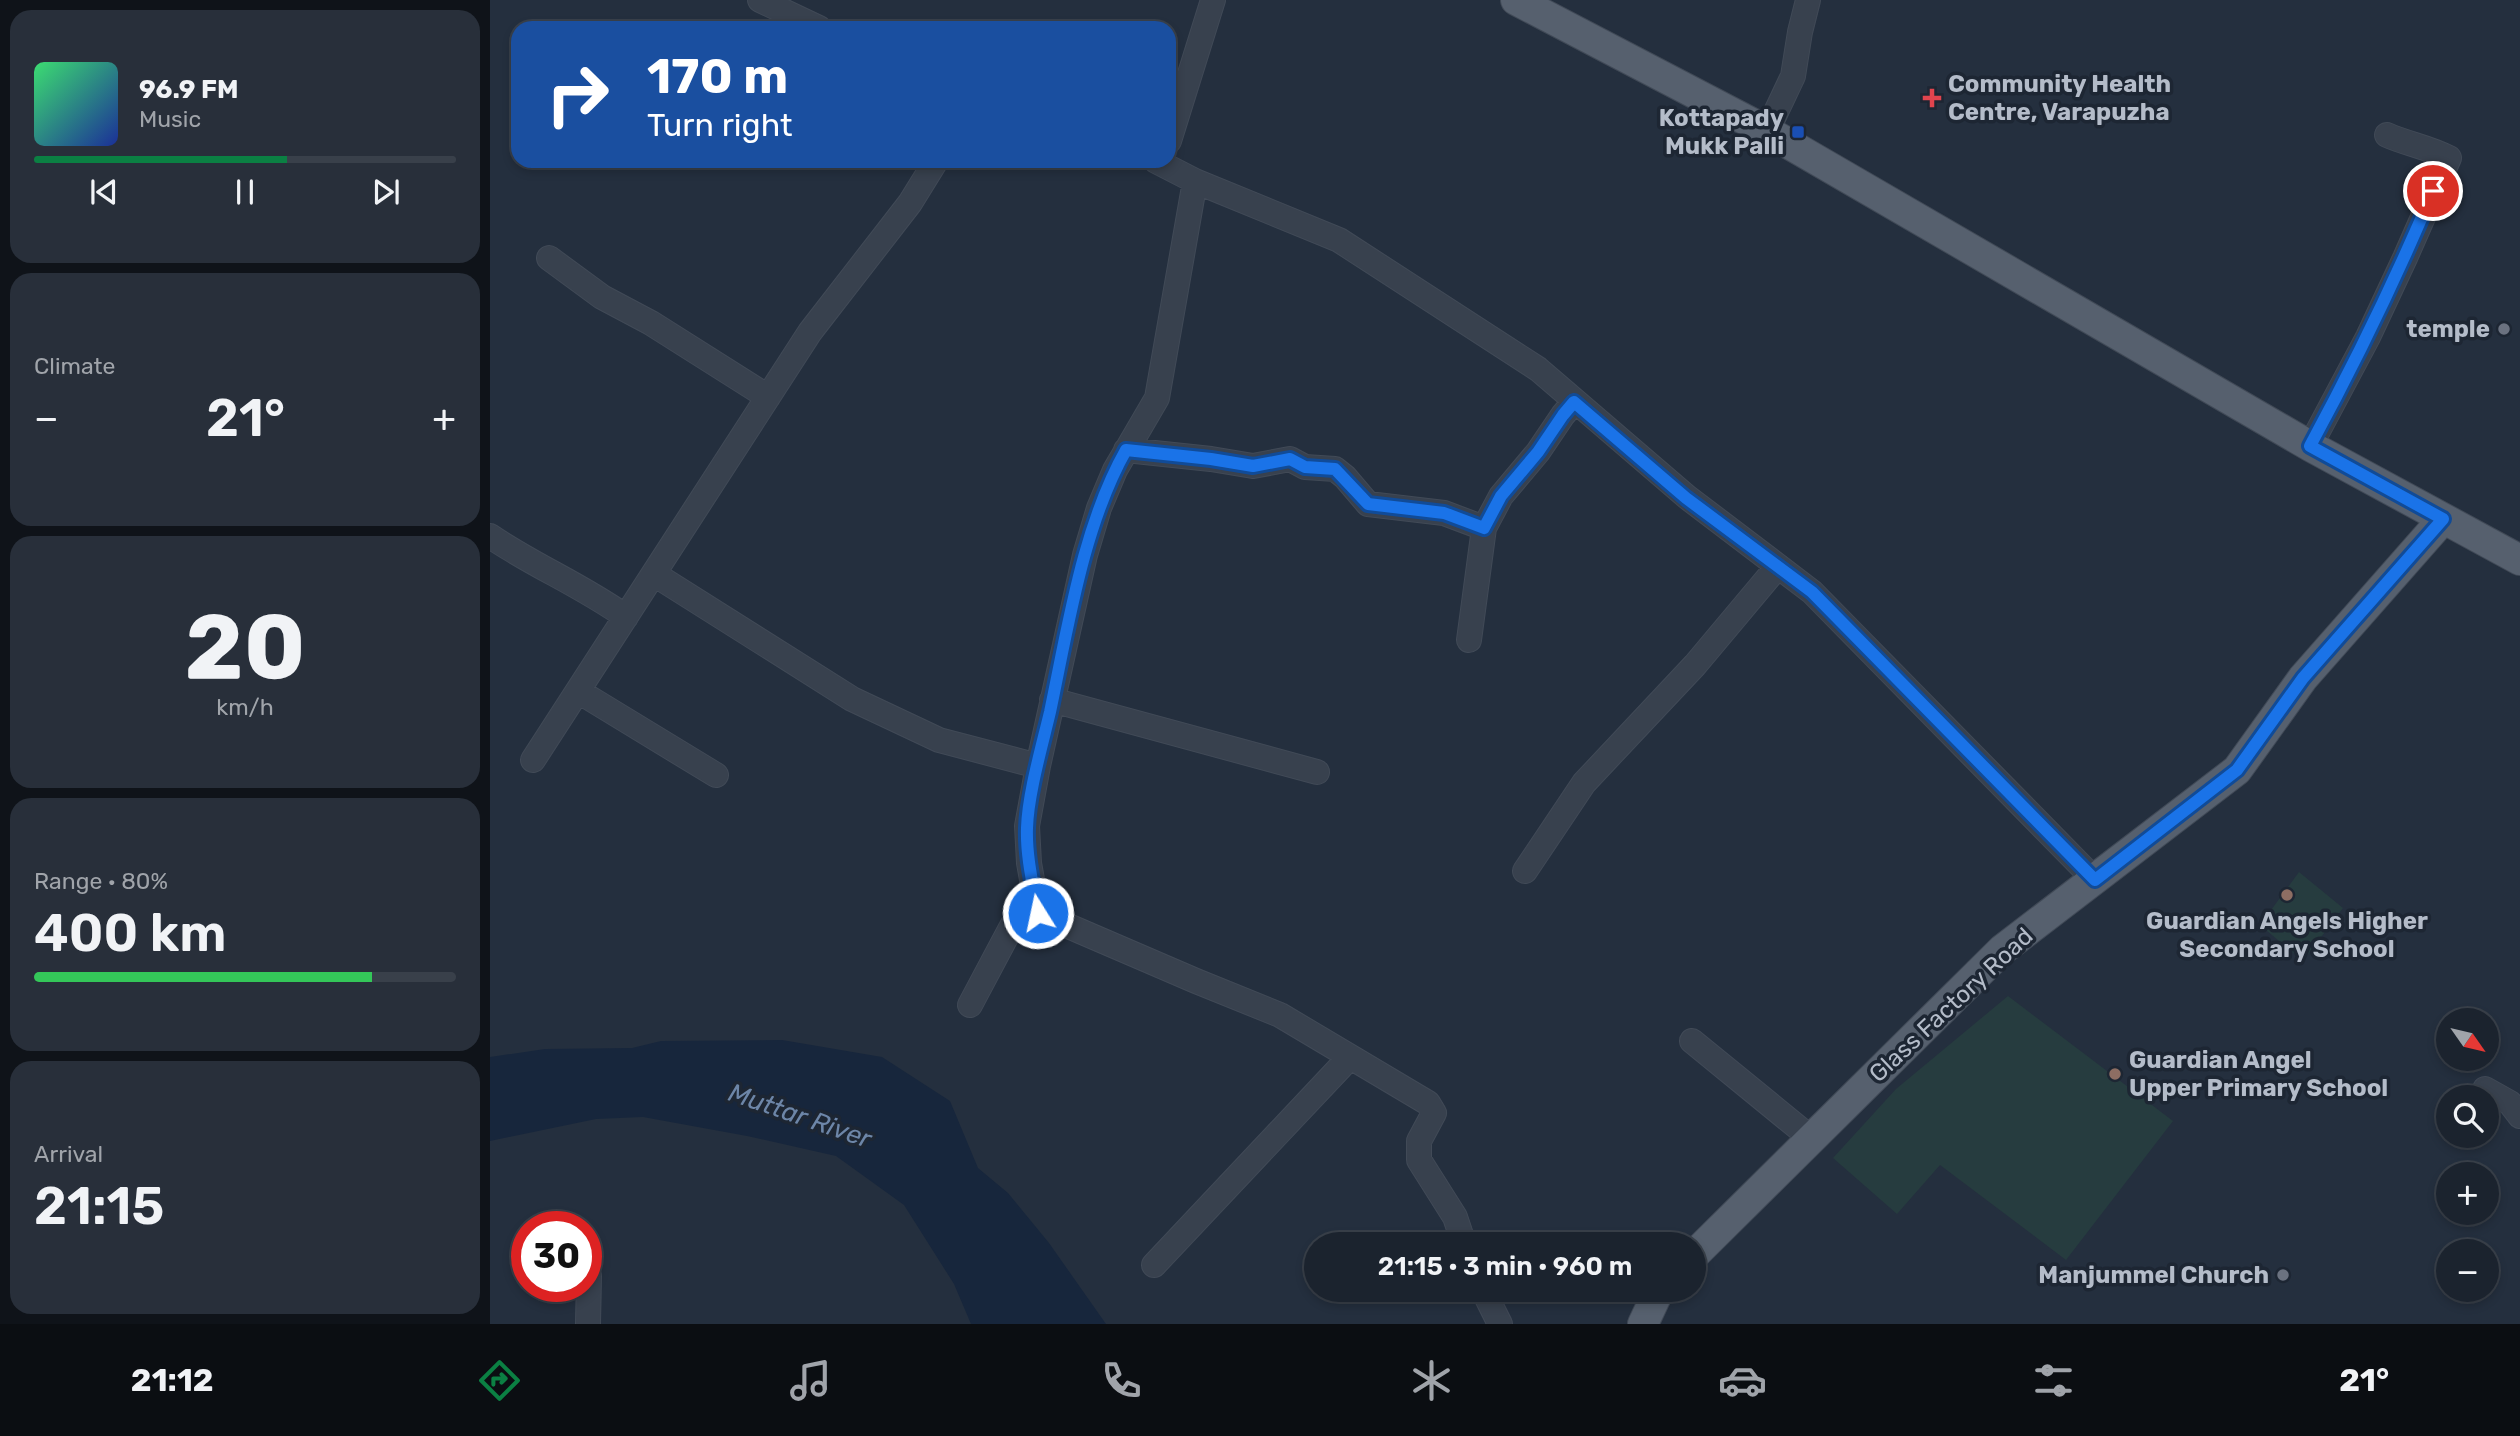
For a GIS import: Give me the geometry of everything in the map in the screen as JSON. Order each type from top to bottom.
[{"type":"main road","points":[[1516,0],[1768,131],[2310,446],[2520,560]]},
{"type":"main road","name":"Glass Factory Road","points":[[1706,1243],[2002,950],[2237,770],[2303,678],[2443,519]]},
{"type":"main road","points":[[1643,1324],[1653,1302]]},
{"type":"street","points":[[760,0],[804,21]]},
{"type":"street","points":[[1176,114],[1213,0]]},
{"type":"street","points":[[1768,131],[1793,76],[1808,0]]},
{"type":"street","points":[[2310,446],[2368,337],[2449,158],[2424,146],[2387,135]]},
{"type":"street","points":[[1176,167],[1195,181],[1339,240],[1538,369],[1686,498],[1812,592],[2095,880]]},
{"type":"street","points":[[533,760],[810,332],[910,204],[932,168]]},
{"type":"street","points":[[1038,913],[1029,863],[1027,826],[1052,700],[1085,555],[1099,509],[1115,470],[1157,398],[1195,181]]},
{"type":"street","points":[[549,258],[602,297],[651,323],[768,397]]},
{"type":"street","points":[[1469,640],[1484,528],[1501,496],[1538,452],[1574,402]]},
{"type":"street","points":[[1126,450],[1253,466],[1290,459],[1305,467],[1335,469],[1368,504],[1444,513],[1484,528]]},
{"type":"street","points":[[490,536],[519,556],[594,594],[626,617]]},
{"type":"street","points":[[1525,871],[1584,783],[1695,665],[1778,566]]},
{"type":"street","points":[[654,574],[852,699],[939,740],[1038,766]]},
{"type":"street","points":[[578,691],[716,775]]},
{"type":"street","points":[[1052,700],[1317,772]]},
{"type":"street","points":[[970,1005],[1013,924],[1038,913],[1196,982],[1280,1015],[1427,1103],[1434,1113],[1419,1141],[1419,1160],[1455,1217],[1460,1232]]},
{"type":"street","points":[[1692,1041],[1812,1139]]},
{"type":"street","points":[[1154,1265],[1350,1057]]},
{"type":"street","points":[[2499,1097],[2510,1103],[2520,1116]]},
{"type":"street","points":[[588,1302],[588,1324]]},
{"type":"street","points":[[1489,1302],[1500,1324]]},
{"type":"green space","points":[[2299,872],[2343,908],[2303,961],[2260,925]]},
{"type":"green space","points":[[2008,996],[2173,1121],[2066,1260],[1940,1165],[1897,1214],[1833,1158],[1896,1089]]},
{"type":"water","name":"Muttar River","points":[[782,1040],[882,1057],[950,1101],[978,1168],[1008,1193],[1049,1243],[1106,1324],[971,1324],[954,1284],[904,1205],[836,1156],[643,1117],[596,1119],[490,1141],[490,1057],[545,1049],[632,1048],[661,1041]]},
{"type":"place","name":"Community Health Centre, Varapuzha","points":[[1932,98]]},
{"type":"place","name":"Kottapady Mukk Palli","points":[[1798,132]]},
{"type":"place","name":"temple","points":[[2504,329]]},
{"type":"place","name":"Guardian Angels Higher Secondary School","points":[[2287,895]]},
{"type":"place","name":"Guardian Angel Upper Primary School","points":[[2115,1074]]},
{"type":"place","name":"Manjummel Church","points":[[2283,1275]]},
{"type":"route","points":[[1038,913],[1029,863],[1027,826],[1038,766],[1085,555],[1099,509],[1126,450],[1253,466],[1290,459],[1305,467],[1335,469],[1368,504],[1444,513],[1484,528],[1501,496],[1538,452],[1574,402],[1686,498],[1812,592],[2095,880],[2237,770],[2303,678],[2443,519],[2310,446],[2339,387],[2368,337],[2433,191]]}]
